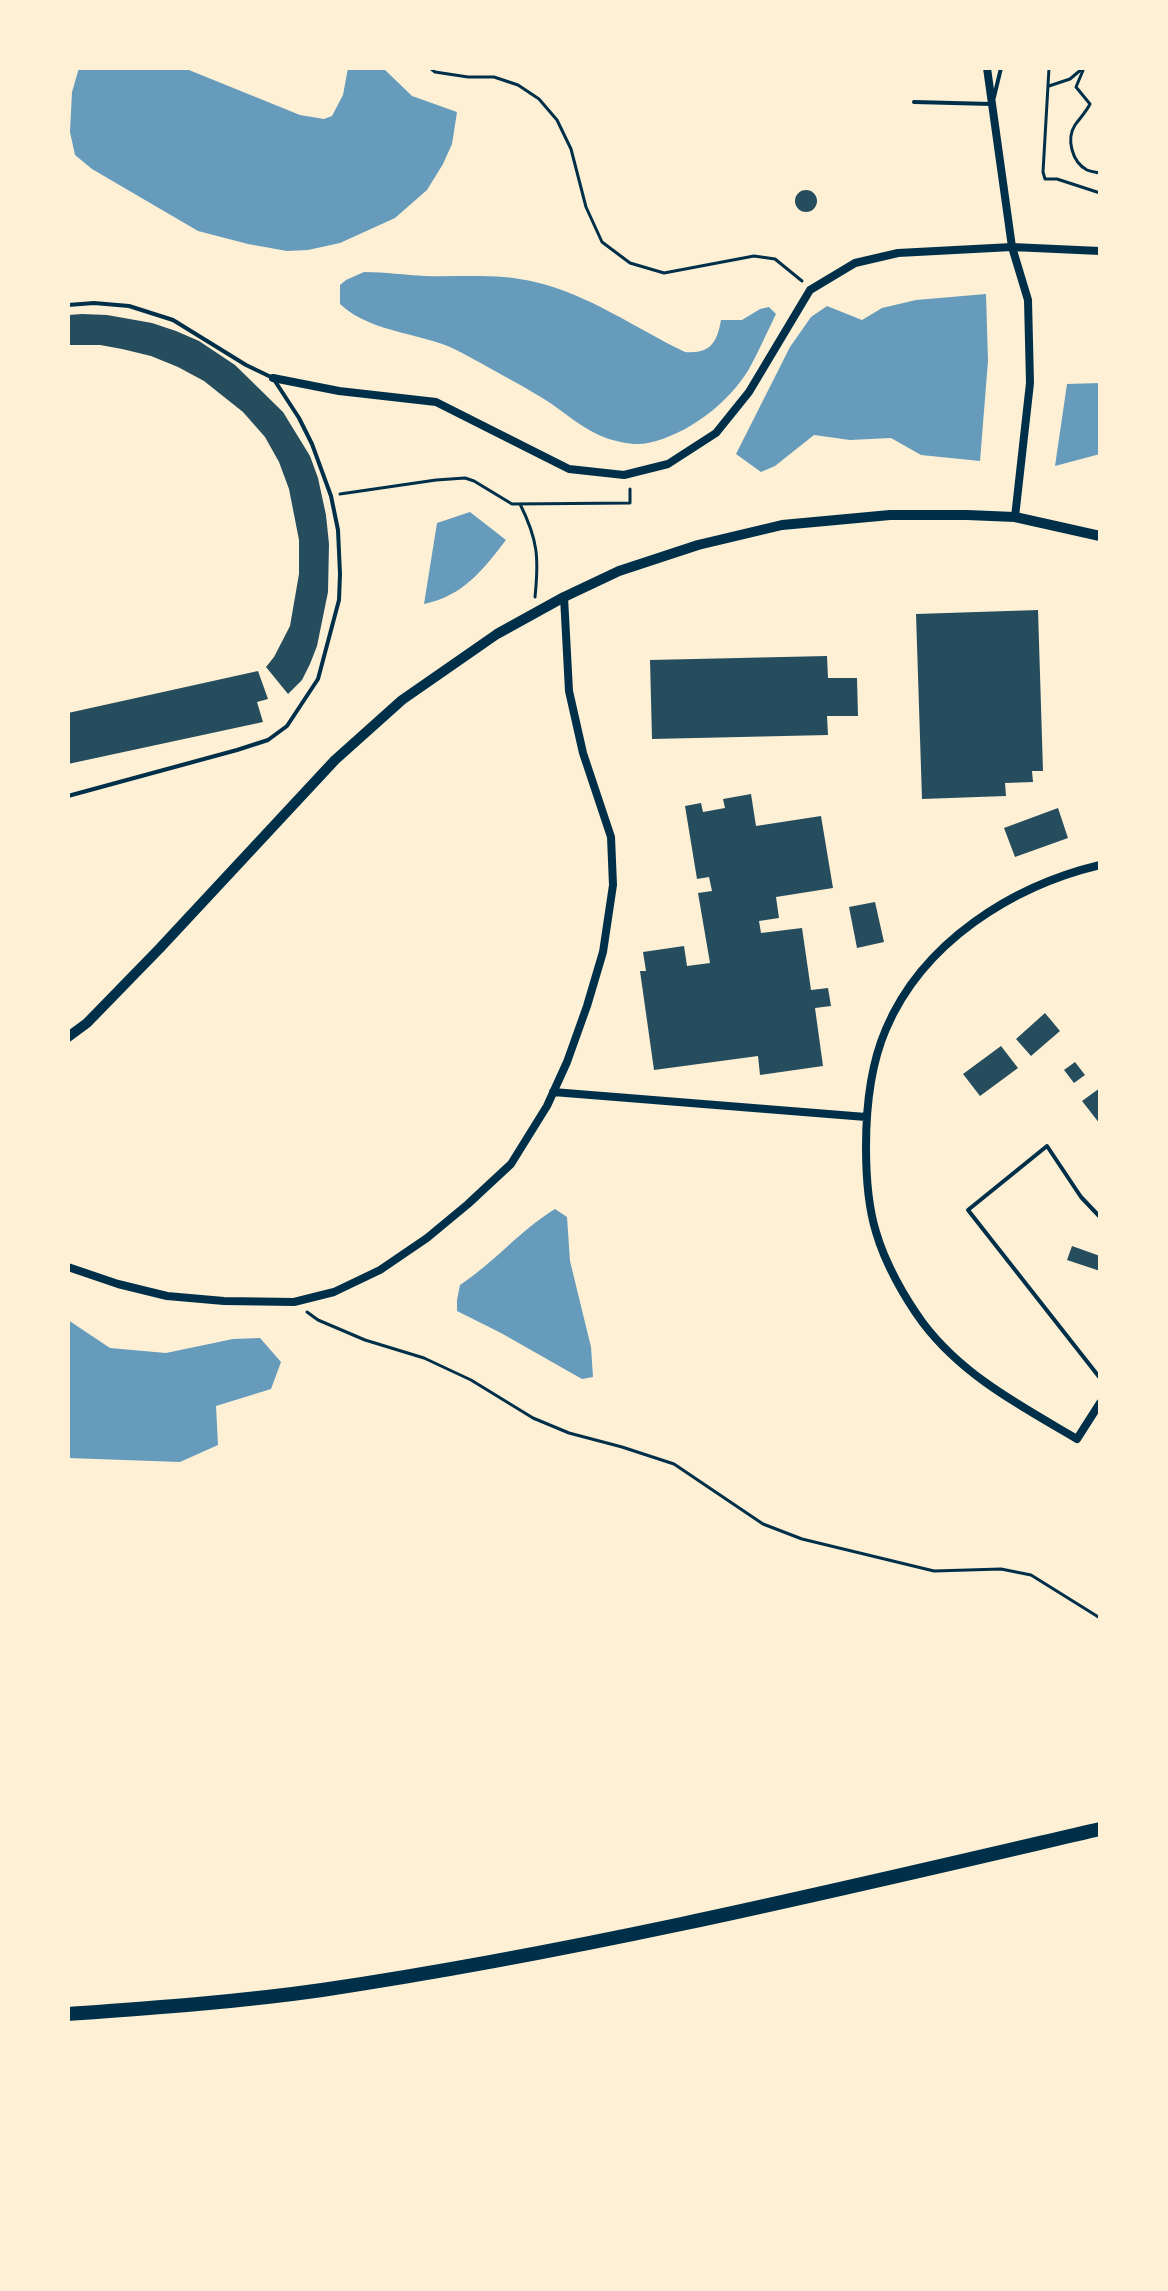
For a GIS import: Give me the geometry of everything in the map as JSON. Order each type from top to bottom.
[{"type":"highway","points":[[68,2014],[148,2009],[320,1990],[512,1957],[721,1915],[1100,1829]]},
{"type":"street","points":[[987,68],[1012,247],[1028,300],[1030,383],[1015,517]]},
{"type":"street","points":[[273,378],[339,391],[436,402],[569,469],[624,475],[668,464],[716,433],[749,392],[810,290],[855,263],[898,253],[1012,247],[1100,251]]},
{"type":"street","points":[[68,1037],[87,1023],[160,948],[335,760],[402,700],[497,634],[564,597],[619,571],[698,545],[782,525],[890,515],[967,515],[1015,517],[1100,536]]},
{"type":"street","points":[[68,1267],[167,1296],[294,1302],[334,1292],[380,1270],[427,1238],[511,1164],[547,1106],[567,1062],[603,952],[613,885],[611,837],[583,753],[569,691],[564,597]]},
{"type":"street","points":[[1100,865],[1044,883],[996,906],[949,941],[914,980],[886,1028],[874,1065],[866,1117],[866,1170],[876,1231],[896,1278],[924,1323],[980,1381],[1077,1439],[1100,1403]]},
{"type":"street","points":[[553,1092],[866,1117]]},
{"type":"lane","points":[[914,102],[992,104],[1001,68]]},
{"type":"lane","points":[[68,305],[94,303],[129,306],[173,320],[273,378],[312,444],[331,496],[338,530],[339,600],[318,679],[287,726],[268,740],[68,796]]},
{"type":"lane","points":[[1100,1217],[1081,1197],[1047,1146],[968,1210],[1100,1378]]},
{"type":"path","points":[[430,68],[446,74],[494,77],[518,85],[539,99],[557,120],[571,149],[586,207],[602,242],[630,263],[664,273],[754,256],[775,259],[810,290]]},
{"type":"path","points":[[1049,68],[1045,179],[1057,179],[1100,193]]},
{"type":"path","points":[[1049,86],[1070,79],[1084,68]]},
{"type":"path","points":[[1084,68],[1076,87],[1090,104],[1100,105]]},
{"type":"path","points":[[1090,104],[1073,127],[1070,143],[1075,159],[1087,170],[1100,173]]},
{"type":"path","points":[[331,496],[465,478],[512,504],[630,503],[630,473]]},
{"type":"path","points":[[520,504],[535,536],[533,614]]},
{"type":"path","points":[[294,1302],[318,1320],[365,1340],[424,1358],[471,1380],[533,1418],[674,1464],[763,1524],[802,1539],[934,1571],[1001,1569],[1031,1575],[1100,1618]]},
{"type":"water","points":[[79,68],[184,68],[300,115],[324,119],[332,116],[343,95],[348,68],[383,68],[412,96],[457,112],[452,144],[427,190],[395,218],[340,243],[308,250],[287,251],[248,244],[198,231],[92,169],[75,155],[70,132],[72,92]]},
{"type":"water","points":[[364,272],[494,276],[535,282],[593,303],[685,352],[701,351],[711,345],[721,320],[742,320],[769,307],[776,314],[741,382],[719,405],[677,433],[648,443],[632,444],[606,438],[590,430],[534,393],[449,347],[384,328],[353,314],[340,304],[340,285]]},
{"type":"water","points":[[986,294],[988,361],[980,461],[921,455],[891,438],[850,440],[814,435],[775,466],[761,472],[736,454],[790,347],[811,317],[827,306],[862,320],[882,308],[916,300]]},
{"type":"water","points":[[1100,383],[1100,454],[1055,466],[1067,384]]},
{"type":"water","points":[[470,512],[506,540],[461,588],[424,604],[437,523]]},
{"type":"water","points":[[555,1209],[567,1217],[570,1261],[591,1347],[593,1377],[582,1379],[457,1311],[460,1285]]},
{"type":"water","points":[[68,1320],[110,1348],[166,1353],[233,1339],[260,1338],[281,1362],[271,1389],[216,1406],[218,1445],[180,1462],[68,1458]]},
{"type":"building","points":[[806,190],[814,193],[817,201],[814,209],[806,212],[798,209],[795,201],[798,193]]},
{"type":"building","points":[[68,315],[152,323],[199,341],[235,365],[283,412],[310,456],[326,515],[328,592],[317,646],[310,664],[302,680],[288,694],[266,667],[290,626],[299,574],[299,540],[289,489],[279,462],[265,437],[243,412],[204,381],[151,356],[100,345],[68,345]]},
{"type":"building","points":[[1038,610],[1043,771],[1032,771],[1033,782],[1005,783],[1006,796],[922,799],[916,614]]},
{"type":"building","points":[[827,656],[828,678],[857,678],[858,716],[827,716],[828,735],[652,739],[650,660]]},
{"type":"building","points":[[258,671],[268,699],[257,702],[263,722],[68,764],[68,713]]},
{"type":"building","points":[[751,794],[756,826],[821,816],[833,888],[776,897],[779,918],[759,921],[761,933],[802,928],[811,990],[828,988],[831,1006],[815,1008],[823,1066],[760,1075],[758,1056],[654,1070],[640,971],[646,971],[643,952],[684,946],[687,966],[710,963],[698,893],[712,891],[709,877],[697,879],[685,806],[701,803],[703,812],[725,808],[723,799]]},
{"type":"building","points":[[1058,808],[1068,838],[1015,857],[1004,828]]},
{"type":"building","points":[[875,902],[884,942],[857,948],[849,907]]},
{"type":"building","points":[[1045,1013],[1060,1031],[1031,1056],[1016,1039]]},
{"type":"building","points":[[1001,1046],[1018,1068],[980,1096],[963,1074]]},
{"type":"building","points":[[1075,1062],[1085,1075],[1074,1083],[1064,1070]]},
{"type":"building","points":[[1100,1088],[1100,1124],[1082,1101]]},
{"type":"building","points":[[1072,1246],[1100,1256],[1100,1271],[1067,1260]]}]
